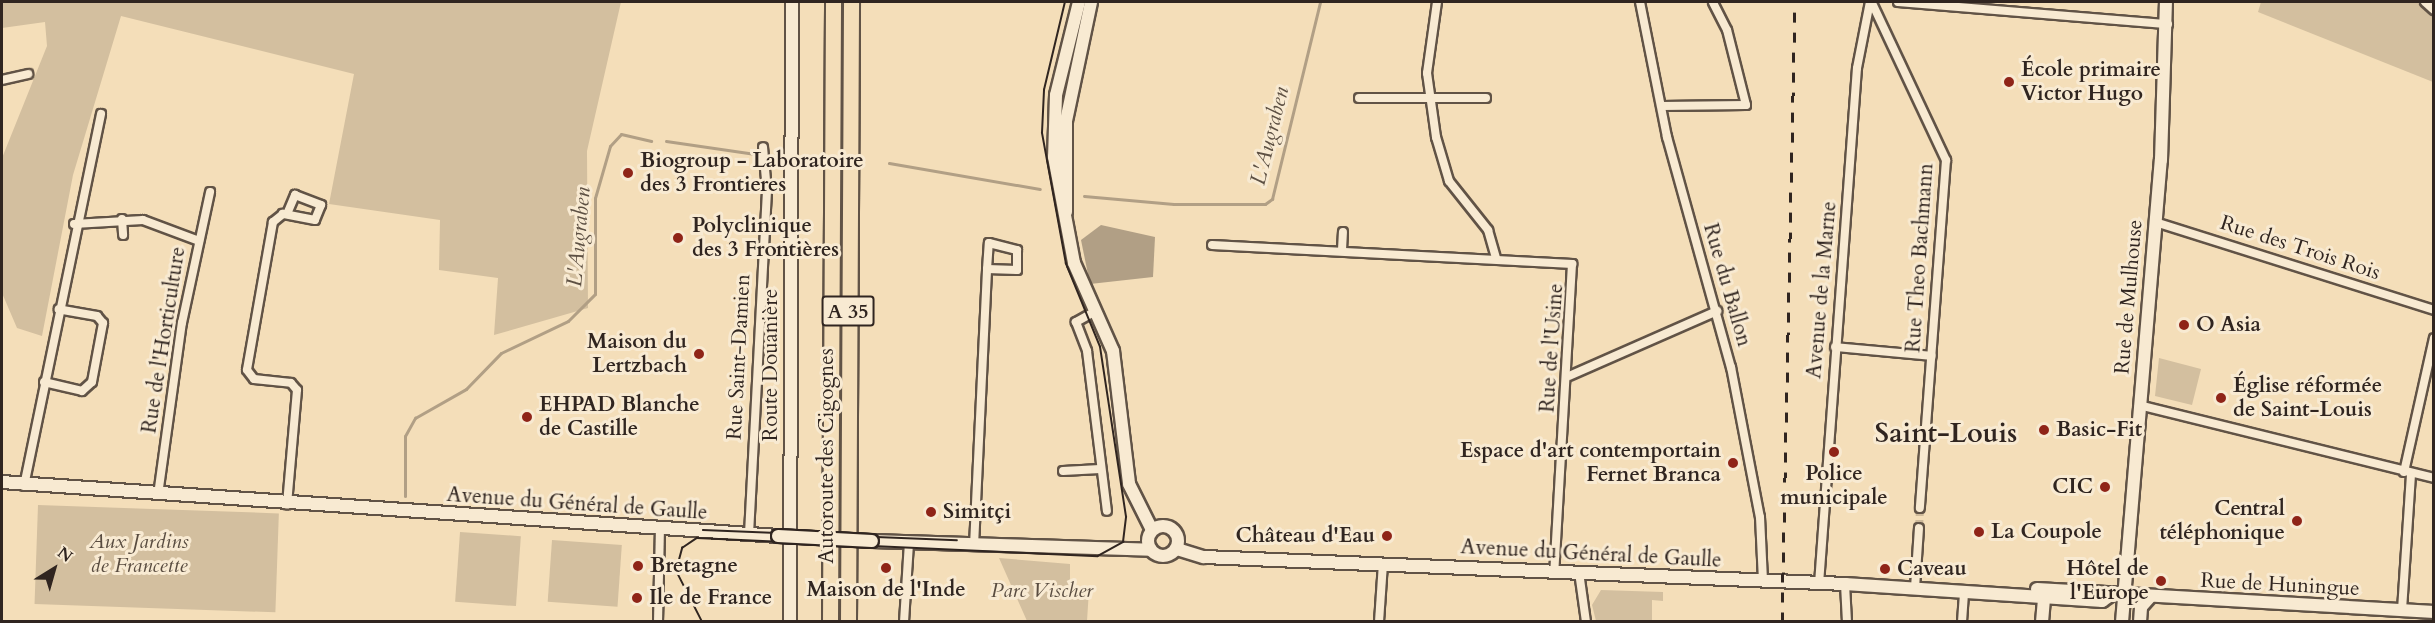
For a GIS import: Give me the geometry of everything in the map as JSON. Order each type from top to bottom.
[{"type":"highway","name":"Autoroute des Cigognes","points":[[830,621],[834,2]]},
{"type":"highway","name":"Autoroute des Cigognes","points":[[848,621],[851,2]]},
{"type":"main road","name":"Route Douanière","points":[[790,621],[792,2]]},
{"type":"main road","points":[[1079,2],[1053,116],[1074,263],[1113,351],[1129,484],[1152,530],[1151,550]]},
{"type":"main road","points":[[1066,213],[1066,121],[1091,2]]},
{"type":"main road","name":"Rue de Mulhouse","points":[[2122,621],[2155,222],[2168,24],[2166,2]]},
{"type":"main road","name":"Avenue du Général de Gaulle","points":[[2,482],[24,486],[660,530],[974,546],[1151,550],[1165,556],[1177,549],[1204,557],[1964,591],[2004,592],[2036,589],[2124,596]]},
{"type":"main road","points":[[1152,530],[1172,528],[1177,549]]},
{"type":"main road","name":"Avenue du Général de Gaulle","points":[[2004,592],[2044,598],[2102,601],[2111,595]]},
{"type":"main road","name":"Rue de Huningue","points":[[2124,596],[2433,612]]},
{"type":"main road","points":[[2140,621],[2141,607],[2150,597]]},
{"type":"main road","points":[[2042,621],[2044,598]]},
{"type":"street","points":[[1212,245],[1496,258],[1488,230],[1449,181],[1430,102],[1428,60],[1437,2]]},
{"type":"street","name":"Rue du Ballon","points":[[1640,2],[1662,106],[1717,311],[1760,517],[1763,581]]},
{"type":"street","points":[[1662,106],[1746,105],[1727,30],[1713,2]]},
{"type":"street","name":"Rue Theo Bachmann","points":[[1871,2],[1880,26],[1945,148],[1920,508]]},
{"type":"street","name":"Avenue de la Marne","points":[[1819,584],[1857,68],[1871,2]]},
{"type":"street","points":[[1898,2],[2168,24]]},
{"type":"street","points":[[2425,2],[2433,10]]},
{"type":"street","points":[[1864,33],[1880,26]]},
{"type":"street","points":[[2,80],[28,74]]},
{"type":"street","points":[[1359,98],[1430,102],[1486,98]]},
{"type":"street","points":[[24,486],[74,224],[100,114]]},
{"type":"street","name":"Rue Saint-Damien","points":[[749,534],[767,191],[763,147]]},
{"type":"street","name":"Rue de l'Horticulture","points":[[158,495],[199,241],[210,192]]},
{"type":"street","points":[[287,214],[273,222],[247,370],[254,378],[291,383],[297,390],[287,505]]},
{"type":"street","points":[[74,224],[122,219],[161,223],[199,241]]},
{"type":"street","points":[[122,219],[123,235]]},
{"type":"street","name":"Rue des Trois Rois","points":[[2155,222],[2433,310]]},
{"type":"street","points":[[1342,250],[1343,232]]},
{"type":"street","points":[[974,546],[987,269],[989,243],[1017,250],[1017,270],[987,269]]},
{"type":"street","name":"Rue de l'Usine","points":[[1496,258],[1568,262],[1575,271],[1554,572]]},
{"type":"street","points":[[44,382],[87,390],[104,327],[97,316],[59,309]]},
{"type":"street","points":[[1569,376],[1717,311]]},
{"type":"street","points":[[1094,312],[1076,322],[1087,351],[1107,511]]},
{"type":"street","points":[[2402,610],[2407,472],[2433,338]]},
{"type":"street","points":[[1835,347],[1932,356]]},
{"type":"street","points":[[2139,405],[2433,478]]},
{"type":"street","points":[[1063,471],[1100,469]]},
{"type":"street","points":[[1915,588],[1919,528]]},
{"type":"street","points":[[658,621],[660,530]]},
{"type":"street","points":[[904,621],[909,542]]},
{"type":"street","points":[[1379,621],[1383,564]]},
{"type":"street","points":[[1579,572],[1586,621]]},
{"type":"street","points":[[1845,584],[1847,621]]},
{"type":"street","points":[[1962,621],[1964,591]]},
{"type":"green space","points":[[2,2],[621,2],[587,151],[588,308],[494,335],[498,278],[439,270],[440,220],[329,204],[354,74],[121,16],[73,175],[42,336],[17,328],[2,293],[2,158],[47,46],[45,22],[2,28]]},
{"type":"green space","points":[[2261,2],[2419,2],[2433,17],[2433,82],[2258,12]]},
{"type":"green space","points":[[2159,358],[2201,369],[2192,405],[2155,396]]},
{"type":"green space","name":"Aux Jardins de Francette","points":[[38,505],[279,513],[275,612],[35,604]]},
{"type":"green space","points":[[460,532],[521,536],[516,606],[455,602]]},
{"type":"green space","points":[[552,540],[622,545],[618,607],[548,602]]},
{"type":"green space","name":"Parc Vischer","points":[[999,558],[1070,564],[1070,588],[1089,590],[1087,621],[1027,621]]},
{"type":"green space","points":[[1601,590],[1663,592],[1663,601],[1652,600],[1652,621],[1596,621],[1592,605]]},
{"type":"shaded area","points":[[1101,225],[1155,237],[1153,277],[1090,284],[1081,240]]},
{"type":"waterway","name":"L'Augraben","points":[[1084,196],[1174,204],[1265,204],[1272,199],[1320,2]]},
{"type":"waterway","name":"L'Augraben","points":[[405,496],[405,436],[415,418],[466,389],[501,353],[568,321],[595,294],[595,198],[610,146],[621,134],[651,141]]},
{"type":"waterway","name":"L'Augraben","points":[[666,141],[755,154]]},
{"type":"waterway","name":"L'Augraben","points":[[769,156],[777,159]]},
{"type":"waterway","name":"L'Augraben","points":[[889,163],[1040,189]]},
{"type":"tunnel","points":[[1919,528],[1920,508]]},
{"type":"tram line","points":[[702,622],[676,571],[682,548],[697,538],[1098,556],[1123,542],[1126,517],[1100,347],[1066,264],[1042,133],[1044,90],[1065,2]]},
{"type":"tram line","points":[[703,530],[957,540]]},
{"type":"railway","points":[[1782,622],[1795,2]]},
{"type":"place","name":"École primaire Victor Hugo","points":[[2009,82]]},
{"type":"place","name":"Biogroup - Laboratoire des 3 Frontieres","points":[[628,173]]},
{"type":"place","name":"Polyclinique des 3 Frontières","points":[[678,238]]},
{"type":"place","name":"O Asia","points":[[2184,325]]},
{"type":"place","name":"Maison du Lertzbach","points":[[699,354]]},
{"type":"place","name":"Église réformée de Saint-Louis","points":[[2221,398]]},
{"type":"place","name":"EHPAD Blanche de Castille","points":[[527,417]]},
{"type":"place","name":"Basic-Fit","points":[[2044,430]]},
{"type":"place","name":"Police municipale","points":[[1834,452]]},
{"type":"place","name":"Espace d'art contemportain Fernet Branca","points":[[1733,463]]},
{"type":"place","name":"CIC","points":[[2105,487]]},
{"type":"place","name":"Simitçi","points":[[931,512]]},
{"type":"place","name":"Central téléphonique","points":[[2297,521]]},
{"type":"place","name":"La Coupole","points":[[1979,532]]},
{"type":"place","name":"Château d'Eau","points":[[1387,536]]},
{"type":"place","name":"Bretagne","points":[[638,566]]},
{"type":"place","name":"Maison de l'Inde","points":[[886,568]]},
{"type":"place","name":"Caveau","points":[[1885,569]]},
{"type":"place","name":"Hôtel de l'Europe","points":[[2161,581]]},
{"type":"place","name":"Ile de France","points":[[637,598]]},
{"type":"district","name":"Saint-Louis","points":[[1946,434]]}]
